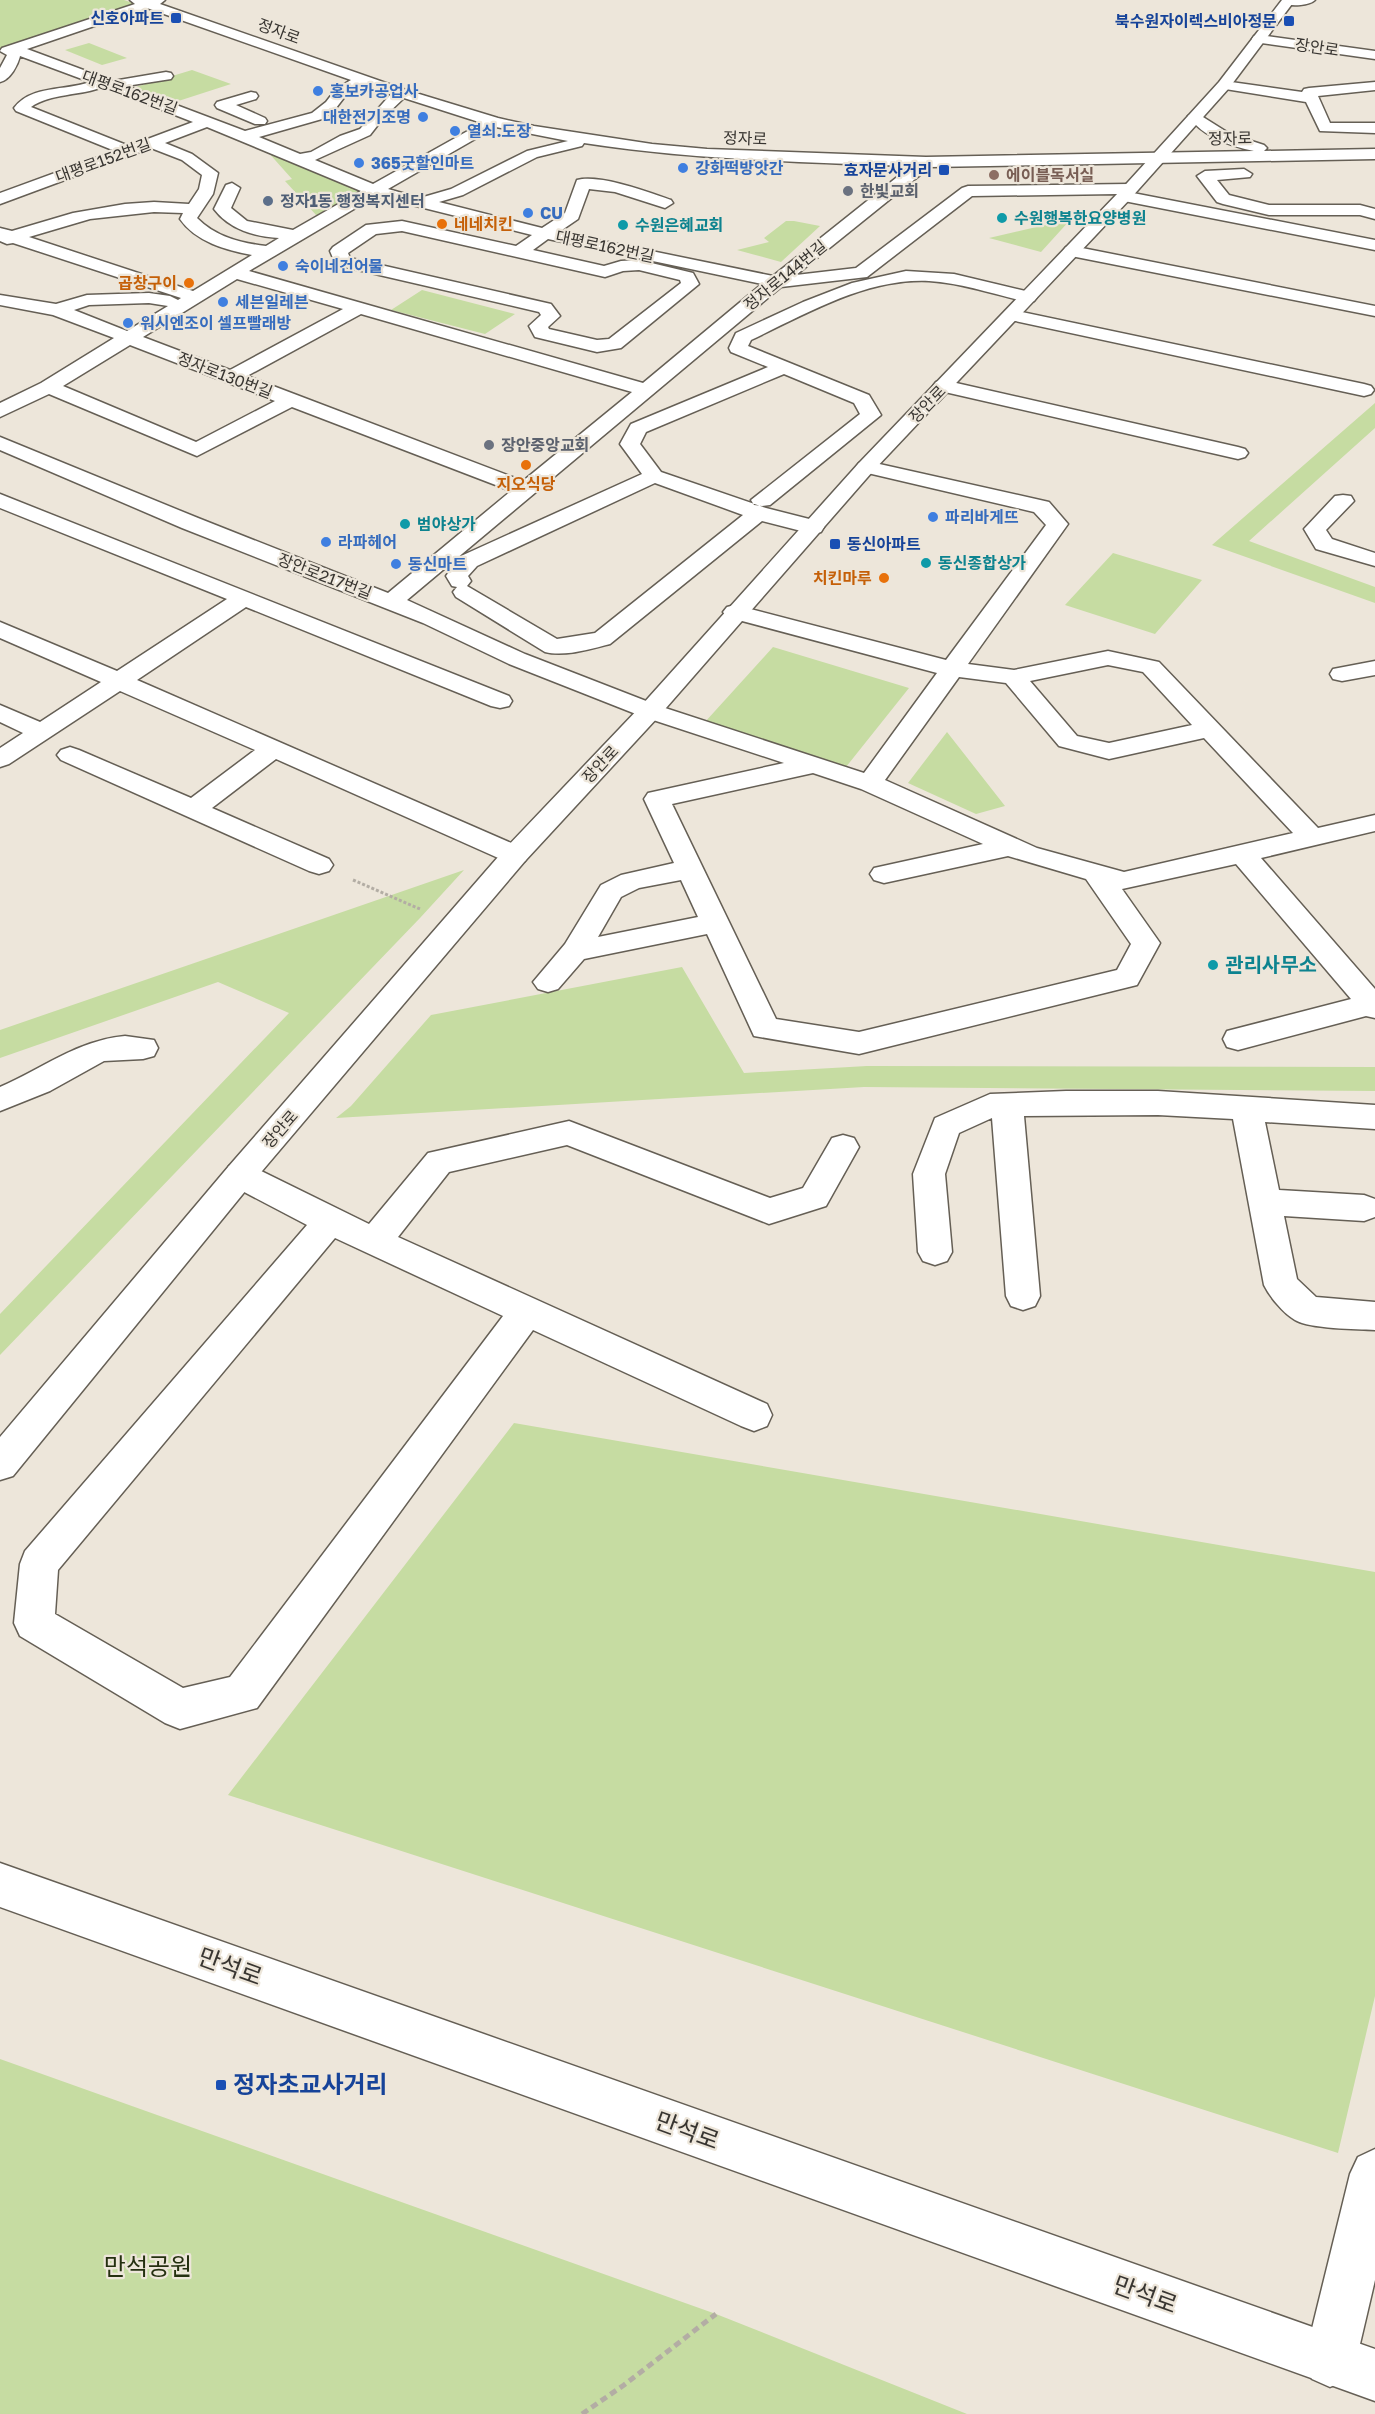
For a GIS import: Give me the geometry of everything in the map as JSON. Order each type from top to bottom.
[{"type":"street","name":"장안로","points":[[1,1460],[240,1175],[515,855],[650,711],[735,612],[866,467],[1072,251],[1224,85],[1288,1],[1309,0]]},
{"type":"street","points":[[0,54],[148,1]]},
{"type":"street","name":"정자로","points":[[148,1],[362,80],[494,122],[587,140],[652,149],[707,154],[926,162],[1375,154]]},
{"type":"street","points":[[99,20],[120,26],[56,43],[51,50],[129,80]]},
{"type":"street","name":"장안로","points":[[1259,39],[1375,55]]},
{"type":"street","points":[[0,78],[12,62],[15,49]]},
{"type":"street","name":"대평로162번길","points":[[15,49],[244,136],[375,190],[546,234],[776,282],[861,273],[968,191],[1129,189]]},
{"type":"street","points":[[127,150],[21,108],[26,102],[56,92],[166,76]]},
{"type":"street","points":[[244,136],[316,116],[341,92],[362,80]]},
{"type":"street","points":[[1224,85],[1310,98]]},
{"type":"street","points":[[1375,86],[1309,92],[1325,128],[1375,128]]},
{"type":"street","points":[[299,159],[316,155],[345,139],[365,132],[379,114],[401,93]]},
{"type":"street","points":[[250,96],[222,105],[275,128]]},
{"type":"street","points":[[1195,116],[1213,132],[1240,143],[1293,155]]},
{"type":"street","name":"대평로152번길","points":[[0,199],[207,122]]},
{"type":"street","points":[[0,411],[48,387],[298,234],[494,122]]},
{"type":"street","points":[[419,203],[457,192],[532,154],[587,140]]},
{"type":"street","points":[[151,143],[187,157],[210,173],[209,192],[193,209],[188,219],[198,231],[236,248],[269,252]]},
{"type":"street","points":[[628,161],[652,149]]},
{"type":"street","points":[[1352,154],[1375,160]]},
{"type":"street","points":[[49,163],[69,159],[100,160]]},
{"type":"street","points":[[1071,159],[1103,165],[1129,189],[1375,245]]},
{"type":"street","name":"정자로144번길","points":[[391,602],[776,282],[926,162]]},
{"type":"street","points":[[1345,171],[1336,168],[1205,176],[1223,199],[1269,210],[1360,210],[1375,214]]},
{"type":"street","points":[[617,188],[635,180]]},
{"type":"street","points":[[519,252],[572,215],[583,183],[617,188],[664,203]]},
{"type":"street","points":[[232,188],[222,209],[241,225],[273,233],[298,234]]},
{"type":"street","points":[[4,237],[63,220],[110,211],[144,207],[193,209]]},
{"type":"street","points":[[325,244],[355,225],[377,221],[402,226],[519,252],[606,272],[621,266],[639,265],[687,277],[690,284],[614,344],[597,346],[542,333],[538,326],[551,316],[545,308],[342,261],[339,251],[372,229],[402,226]]},
{"type":"street","points":[[1322,234],[1340,231],[1375,233]]},
{"type":"street","points":[[4,237],[190,300]]},
{"type":"street","points":[[1072,251],[1375,311]]},
{"type":"street","points":[[235,273],[646,390]]},
{"type":"street","points":[[654,476],[469,561],[457,576],[464,592],[553,647],[602,639],[871,415],[862,399],[738,348],[743,338],[826,299],[893,278],[929,276],[1028,297]]},
{"type":"street","points":[[57,310],[87,300],[149,298],[190,300]]},
{"type":"street","name":"정자로130번길","points":[[0,300],[57,310],[291,400]]},
{"type":"street","points":[[231,377],[357,309]]},
{"type":"street","points":[[1012,315],[1364,390]]},
{"type":"street","points":[[782,368],[638,428],[630,444],[654,476],[760,506],[813,526]]},
{"type":"street","points":[[943,386],[1238,453]]},
{"type":"street","name":"정자로130번길","points":[[48,387],[196,450],[291,400]]},
{"type":"street","points":[[291,400],[527,490]]},
{"type":"street","name":"장안로217번길","points":[[0,443],[140,502],[431,618],[452,655],[517,658],[650,711],[870,783],[1027,855],[1124,881],[1375,824]]},
{"type":"street","points":[[866,467],[1041,507],[1057,524],[870,783]]},
{"type":"street","points":[[0,500],[245,598],[452,655],[500,700]]},
{"type":"street","points":[[1343,501],[1314,528],[1324,544],[1374,560]]},
{"type":"street","points":[[431,618],[464,592]]},
{"type":"street","points":[[0,759],[245,598]]},
{"type":"street","points":[[735,612],[952,669],[1014,677],[1108,658],[1151,667],[1313,838]]},
{"type":"street","points":[[0,629],[515,855]]},
{"type":"street","points":[[1342,674],[1375,668]]},
{"type":"street","points":[[1014,677],[1068,741],[1109,751],[1210,729]]},
{"type":"street","points":[[0,712],[41,732]]},
{"type":"street","points":[[192,810],[272,750]]},
{"type":"street","points":[[70,755],[319,865]]},
{"type":"street","points":[[814,765],[657,799],[765,1028],[859,1043],[1127,978],[1146,943],[1096,874]]},
{"type":"street","points":[[884,874],[1010,847]]},
{"type":"street","points":[[1238,1039],[1373,1006],[1242,854]]},
{"type":"street","points":[[548,982],[575,951],[611,891],[631,881],[690,869]]},
{"type":"street","points":[[575,951],[715,923]]},
{"type":"street","points":[[0,1100],[39,1083],[84,1055],[120,1046],[143,1048]]},
{"type":"street","points":[[935,1252],[929,1174],[946,1126],[990,1106],[1158,1103],[1375,1117]]},
{"type":"street","points":[[1007,1105],[1023,1296]]},
{"type":"street","points":[[1247,1108],[1281,1285],[1307,1310],[1375,1316]]},
{"type":"street","points":[[375,1241],[439,1162],[569,1133],[769,1211],[814,1197],[843,1147]]},
{"type":"street","points":[[240,1175],[330,1221],[754,1416]]},
{"type":"street","points":[[1266,1202],[1364,1208]]},
{"type":"street","points":[[330,1221],[39,1564],[34,1623],[180,1709],[242,1694],[526,1312]]},
{"type":"street","name":"만석로","points":[[0,1885],[1352,2368]]},
{"type":"street","points":[[1352,2368],[1375,2174]]},
{"type":"path","points":[[319,865],[455,925]]},
{"type":"path","points":[[582,2414],[624,2385],[716,2314]]},
{"type":"green space","points":[[0,0],[124,0],[139,5],[0,51]]},
{"type":"green space","points":[[89,43],[127,58],[102,65],[65,50]]},
{"type":"green space","points":[[192,70],[231,84],[166,105],[126,90]]},
{"type":"green space","points":[[267,151],[358,191],[317,216],[285,181],[292,179]]},
{"type":"green space","points":[[1071,219],[1041,252],[989,238]]},
{"type":"green space","points":[[786,221],[820,226],[781,262],[737,250],[769,242],[764,238]]},
{"type":"green space","points":[[422,290],[515,314],[485,334],[391,310]]},
{"type":"green space","points":[[1375,403],[1375,428],[1249,541],[1375,587],[1375,603],[1212,545]]},
{"type":"green space","points":[[1113,553],[1202,580],[1155,634],[1065,605]]},
{"type":"green space","points":[[773,647],[909,688],[846,767],[705,722]]},
{"type":"green space","points":[[947,732],[1005,806],[976,814],[908,783]]},
{"type":"green space","points":[[464,870],[0,1355],[0,1314],[289,1013],[218,982],[0,1058],[0,1030]]},
{"type":"green space","points":[[682,967],[744,1073],[867,1066],[1375,1067],[1375,1091],[864,1087],[336,1118],[351,1106],[431,1015]]},
{"type":"green space","points":[[514,1423],[1375,1572],[1375,1996],[1338,2153],[228,1795]]},
{"type":"green space","name":"만석공원","points":[[0,2059],[716,2314],[967,2414],[0,2414]]},
{"type":"place","name":"신호아파트","points":[[176,18]]},
{"type":"place","name":"북수원자이렉스비아정문","points":[[1289,21]]},
{"type":"place","name":"홍보카공업사","points":[[318,91]]},
{"type":"place","name":"대한전기조명","points":[[423,117]]},
{"type":"place","name":"열쇠.도장","points":[[455,131]]},
{"type":"place","name":"365굿할인마트","points":[[359,163]]},
{"type":"place","name":"강화떡방앗간","points":[[683,168]]},
{"type":"place","name":"효자문사거리","points":[[944,170]]},
{"type":"place","name":"에이블독서실","points":[[994,175]]},
{"type":"place","name":"한빛교회","points":[[848,191]]},
{"type":"place","name":"정자1동 행정복지센터","points":[[268,201]]},
{"type":"place","name":"CU","points":[[528,213]]},
{"type":"place","name":"수원행복한요양병원","points":[[1002,218]]},
{"type":"place","name":"네네치킨","points":[[442,224]]},
{"type":"place","name":"수원은혜교회","points":[[623,225]]},
{"type":"place","name":"숙이네건어물","points":[[283,266]]},
{"type":"place","name":"곱창구이","points":[[189,283]]},
{"type":"place","name":"세븐일레븐","points":[[223,302]]},
{"type":"place","name":"워시엔조이 셀프빨래방","points":[[128,323]]},
{"type":"place","name":"장안중앙교회","points":[[489,445]]},
{"type":"place","name":"지오식당","points":[[526,465]]},
{"type":"place","name":"파리바게뜨","points":[[933,517]]},
{"type":"place","name":"범야상가","points":[[405,524]]},
{"type":"place","name":"라파헤어","points":[[326,542]]},
{"type":"place","name":"동신아파트","points":[[835,544]]},
{"type":"place","name":"동신종합상가","points":[[926,563]]},
{"type":"place","name":"동신마트","points":[[396,564]]},
{"type":"place","name":"치킨마루","points":[[884,578]]},
{"type":"place","name":"관리사무소","points":[[1213,965]]},
{"type":"place","name":"정자초교사거리","points":[[221,2085]]}]
